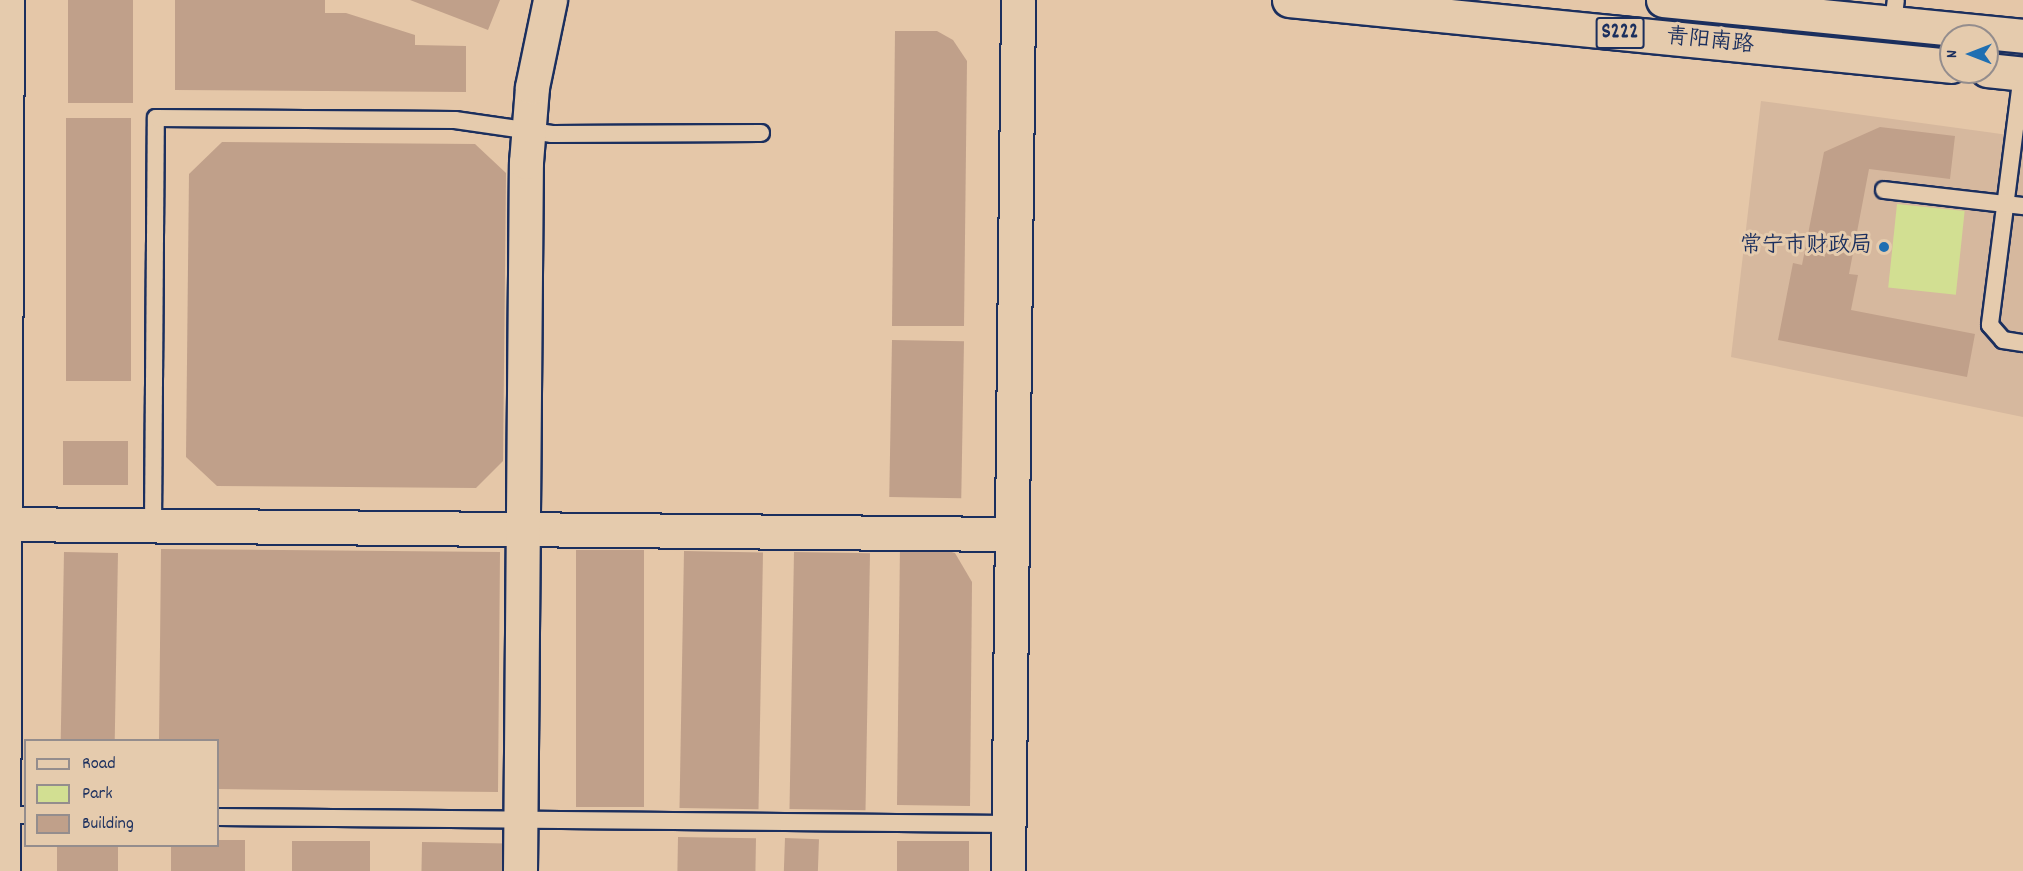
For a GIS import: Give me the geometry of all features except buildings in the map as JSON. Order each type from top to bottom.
[{"type":"street","points":[[3,871],[14,815],[5,524],[7,0]]},
{"type":"street","points":[[520,871],[529,131],[550,0]]},
{"type":"street","points":[[1008,871],[1018,0]]},
{"type":"street","name":"青阳南路","points":[[1289,0],[1939,65]]},
{"type":"street","name":"青阳南路","points":[[1664,0],[1894,11],[2023,36]]},
{"type":"street","points":[[1999,71],[2022,74]]},
{"type":"street","points":[[5,524],[1012,534]]},
{"type":"lane","points":[[2022,74],[1990,325],[2003,340],[2023,343]]},
{"type":"lane","points":[[153,525],[156,118],[454,120],[529,131],[761,133]]},
{"type":"lane","points":[[1884,190],[2023,206]]},
{"type":"lane","points":[[219,817],[1009,824]]},
{"type":"shaded area","name":"常宁市财政局","points":[[1761,101],[2023,137],[2023,417],[1731,357]]},
{"type":"green space","points":[[1897,204],[1965,211],[1956,295],[1888,288]]},
{"type":"place","name":"常宁市财政局","points":[[1884,247]]}]
